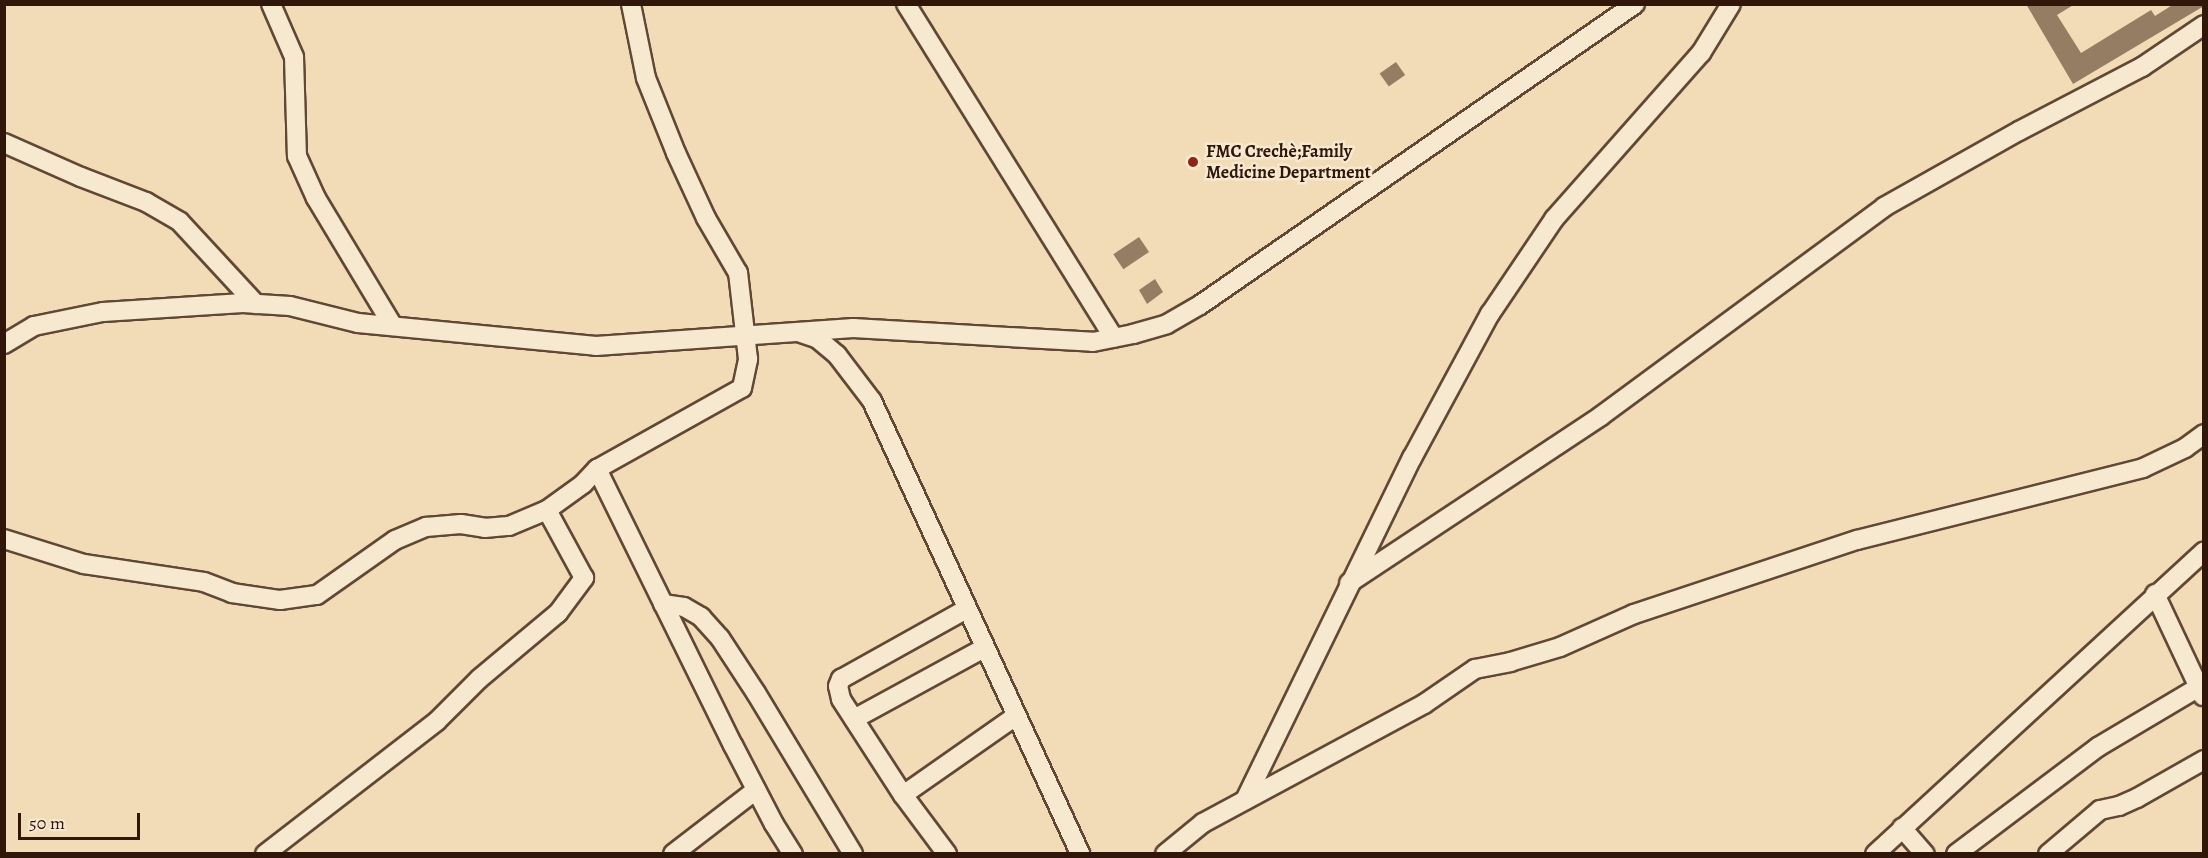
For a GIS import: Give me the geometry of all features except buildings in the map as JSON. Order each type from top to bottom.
[{"type":"street","points":[[271,4],[294,57],[297,156],[316,198],[393,326]]},
{"type":"street","points":[[4,538],[84,564],[204,582],[232,592],[280,600],[317,595],[395,540],[426,527],[461,524],[485,528],[509,525],[547,510],[583,484],[597,469],[742,388],[748,359],[738,273],[706,218],[650,88],[631,4]]},
{"type":"street","points":[[906,4],[1114,338]]},
{"type":"street","points":[[4,344],[34,326],[104,312],[256,304],[290,306],[358,323],[596,346],[853,327],[1094,342],[1114,338],[1167,324],[1200,305],[1635,4]]},
{"type":"street","points":[[1245,800],[1412,458],[1490,314],[1554,219],[1701,53],[1731,4]]},
{"type":"street","points":[[1349,583],[1601,416],[1884,207],[2019,131],[2142,66],[2204,25]]},
{"type":"street","points":[[4,143],[81,177],[146,202],[180,222],[256,304]]},
{"type":"street","points":[[797,331],[818,339],[837,355],[872,400],[1080,854]]},
{"type":"street","points":[[1165,854],[1203,823],[1424,704],[1475,669],[1510,662],[1560,647],[1634,614],[1857,540],[2143,468],[2185,448],[2204,434]]},
{"type":"street","points":[[597,469],[756,790],[790,852]]},
{"type":"street","points":[[265,854],[437,721],[479,679],[558,613],[584,578],[547,510]]},
{"type":"street","points":[[1875,854],[2203,551]]},
{"type":"street","points":[[1956,854],[2098,747],[2201,692],[2155,594]]},
{"type":"street","points":[[663,604],[684,607],[701,617],[720,638],[756,693],[853,854]]},
{"type":"street","points":[[947,854],[903,795],[841,699],[838,686],[841,679],[967,609]]},
{"type":"street","points":[[854,719],[984,648]]},
{"type":"street","points":[[903,795],[1016,716]]},
{"type":"street","points":[[2052,852],[2100,810],[2119,806],[2136,798],[2204,760]]},
{"type":"street","points":[[673,854],[756,790]]},
{"type":"street","points":[[1902,828],[1925,854]]},
{"type":"place","name":"FMC Crechè;Family Medicine Department","points":[[1193,162]]}]
